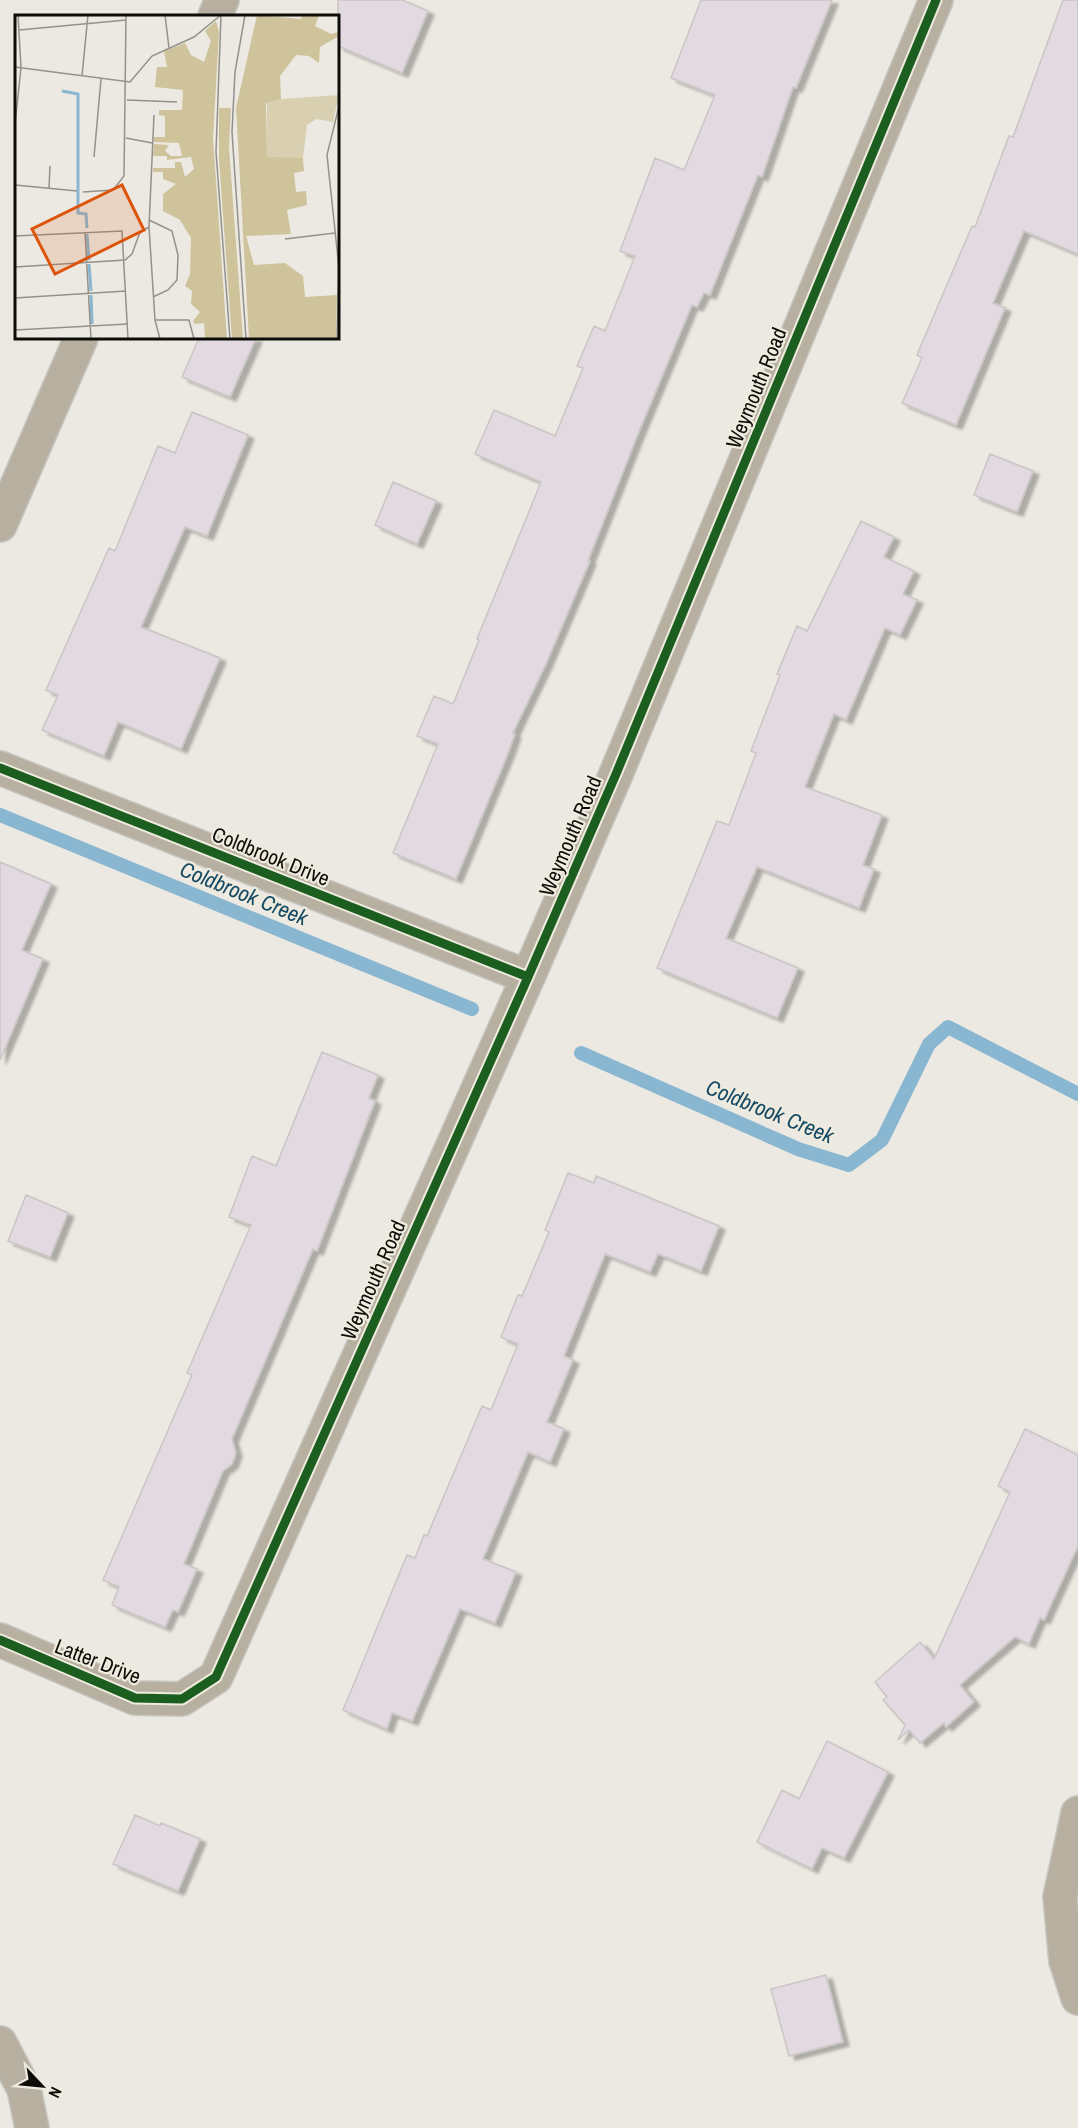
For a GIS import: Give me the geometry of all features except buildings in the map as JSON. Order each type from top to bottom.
[{"type":"street","points":[[215,15],[222,0]]},
{"type":"street","name":"Weymouth Road","points":[[216,1677],[621,763],[936,0]]},
{"type":"street","points":[[0,525],[81,339]]},
{"type":"street","name":"Coldbrook Drive","points":[[0,768],[528,977]]},
{"type":"street","name":"Latter Drive","points":[[0,1640],[135,1698],[182,1699],[216,1677]]},
{"type":"street","points":[[1078,1813],[1060,1897],[1066,1961],[1078,1998]]},
{"type":"street","points":[[0,2043],[24,2089],[32,2128]]},
{"type":"waterway","name":"Coldbrook Creek","points":[[0,815],[472,1009]]},
{"type":"waterway","name":"Coldbrook Creek","points":[[581,1053],[798,1149],[849,1165],[882,1140],[929,1044],[948,1027],[1078,1094]]},
{"type":"cycle path","points":[[0,1640],[135,1698],[182,1699],[216,1677],[616,774],[936,0]]},
{"type":"cycle path","points":[[0,768],[528,977]]}]
